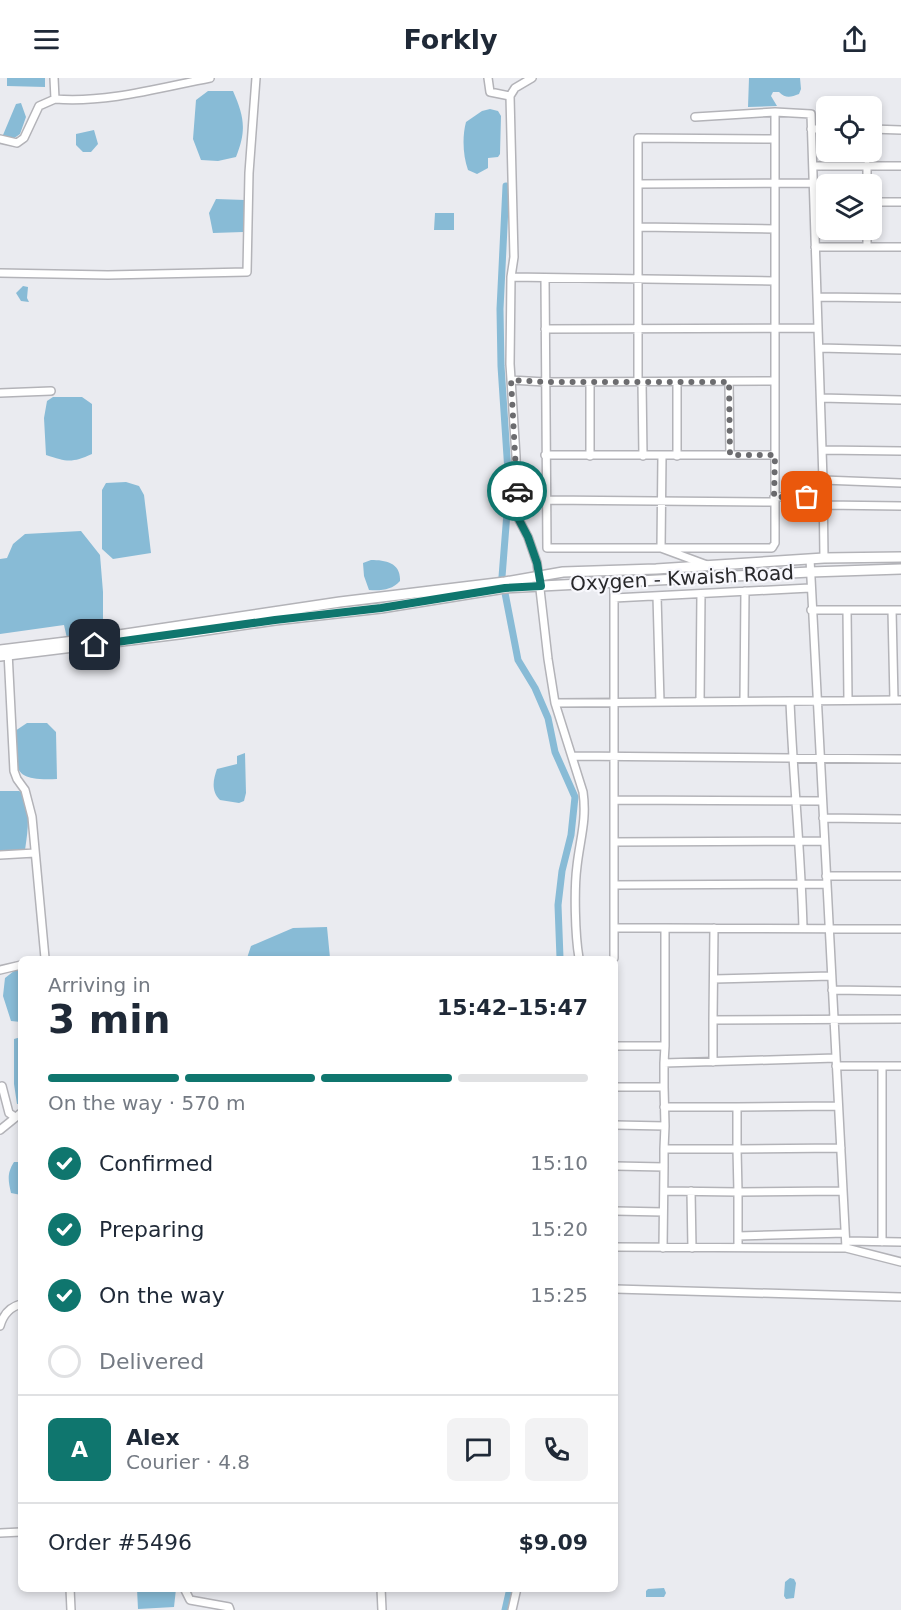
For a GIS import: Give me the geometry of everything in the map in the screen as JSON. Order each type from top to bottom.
[{"type":"main road","name":"Oxygen - Kwaish Road","points":[[4,653],[168,636],[275,620],[381,608],[505,588],[540,581],[563,572],[824,558],[901,557]]},
{"type":"main road","name":"Oxygen - Kwaish Road","points":[[4,653],[340,602],[506,584],[540,581],[614,582],[901,569]]},
{"type":"street","points":[[54,78],[55,99]]},
{"type":"street","points":[[0,139],[17,142],[24,138],[39,106],[55,99],[104,98],[210,78]]},
{"type":"street","points":[[0,273],[108,275],[247,272],[248,195],[256,78]]},
{"type":"street","points":[[488,78],[490,92],[510,96]]},
{"type":"street","points":[[532,78],[522,80],[510,96],[514,222],[514,257],[511,277],[511,380],[517,516],[528,537],[540,581],[555,703],[583,792],[585,806],[585,823],[577,868],[579,956]]},
{"type":"street","points":[[545,278],[547,548],[772,548],[775,543],[775,112]]},
{"type":"street","points":[[695,117],[775,112],[811,114],[824,496],[824,558]]},
{"type":"street","points":[[811,129],[816,129]]},
{"type":"street","points":[[882,129],[901,130]]},
{"type":"street","points":[[643,456],[638,330],[638,138],[775,139]]},
{"type":"street","points":[[867,165],[867,174]]},
{"type":"street","points":[[813,166],[901,166]]},
{"type":"street","points":[[638,184],[813,183]]},
{"type":"street","points":[[882,202],[901,202]]},
{"type":"street","points":[[638,227],[774,228]]},
{"type":"street","points":[[867,240],[867,247]]},
{"type":"street","points":[[815,247],[901,248]]},
{"type":"street","points":[[511,277],[774,281]]},
{"type":"street","points":[[817,297],[901,298]]},
{"type":"street","points":[[545,328],[638,330],[818,328]]},
{"type":"street","points":[[819,348],[901,350]]},
{"type":"street","points":[[511,380],[545,382],[775,381]]},
{"type":"street","points":[[590,382],[590,456]]},
{"type":"street","points":[[677,382],[677,456]]},
{"type":"street","points":[[729,382],[730,455]]},
{"type":"street","points":[[0,393],[51,391]]},
{"type":"street","points":[[820,398],[901,400]]},
{"type":"street","points":[[822,450],[901,451]]},
{"type":"street","points":[[545,455],[775,455]]},
{"type":"street","points":[[661,548],[662,456]]},
{"type":"street","points":[[823,480],[901,483]]},
{"type":"street","points":[[546,500],[661,502],[774,500],[824,496]]},
{"type":"street","points":[[824,505],[901,506]]},
{"type":"street","points":[[661,548],[709,565]]},
{"type":"street","points":[[810,559],[846,1241]]},
{"type":"street","points":[[614,582],[614,956]]},
{"type":"street","points":[[614,598],[810,588]]},
{"type":"street","points":[[744,701],[745,591]]},
{"type":"street","points":[[700,702],[701,594]]},
{"type":"street","points":[[657,596],[660,702]]},
{"type":"street","points":[[811,610],[901,610]]},
{"type":"street","points":[[847,610],[848,700]]},
{"type":"street","points":[[555,703],[898,700],[892,610]]},
{"type":"street","points":[[4,653],[14,771],[29,801],[45,956]]},
{"type":"street","points":[[790,701],[803,928]]},
{"type":"street","points":[[572,756],[901,759]]},
{"type":"street","points":[[614,800],[822,801]]},
{"type":"street","points":[[823,818],[901,819]]},
{"type":"street","points":[[614,842],[824,841]]},
{"type":"street","points":[[0,855],[35,853]]},
{"type":"street","points":[[614,885],[802,884],[826,880],[901,876]]},
{"type":"street","points":[[614,928],[901,929]]},
{"type":"street","points":[[663,1248],[665,928]]},
{"type":"street","points":[[713,1062],[714,928]]},
{"type":"street","points":[[0,970],[18,966]]},
{"type":"street","points":[[714,979],[831,976]]},
{"type":"street","points":[[832,990],[901,991]]},
{"type":"street","points":[[713,1020],[901,1019]]},
{"type":"street","points":[[618,1046],[665,1046]]},
{"type":"street","points":[[664,1063],[836,1058]]},
{"type":"street","points":[[836,1066],[901,1066]]},
{"type":"street","points":[[882,1066],[882,1242]]},
{"type":"street","points":[[2,1086],[9,1113],[18,1115]]},
{"type":"street","points":[[618,1087],[664,1087]]},
{"type":"street","points":[[664,1107],[838,1106]]},
{"type":"street","points":[[736,1107],[738,1247]]},
{"type":"street","points":[[0,1130],[18,1115]]},
{"type":"street","points":[[618,1125],[665,1126]]},
{"type":"street","points":[[664,1149],[841,1148]]},
{"type":"street","points":[[618,1166],[664,1167]]},
{"type":"street","points":[[663,1191],[843,1191]]},
{"type":"street","points":[[691,1191],[692,1248]]},
{"type":"street","points":[[618,1211],[663,1212]]},
{"type":"street","points":[[738,1236],[901,1242]]},
{"type":"street","points":[[618,1247],[738,1247],[846,1241],[901,1262]]},
{"type":"street","points":[[618,1289],[901,1297]]},
{"type":"street","points":[[0,1326],[2,1318],[18,1305]]},
{"type":"street","points":[[0,1533],[18,1532]]},
{"type":"street","points":[[70,1592],[71,1610]]},
{"type":"street","points":[[186,1592],[190,1600],[229,1607],[230,1610]]},
{"type":"street","points":[[381,1592],[382,1610]]},
{"type":"street","points":[[512,1610],[516,1592]]},
{"type":"water","points":[[7,78],[45,78],[45,87],[7,86]]},
{"type":"water","points":[[749,78],[800,78],[801,89],[799,94],[791,97],[773,92],[771,96],[777,106],[748,107]]},
{"type":"water","points":[[208,91],[233,91],[243,123],[242,139],[236,157],[218,161],[201,160],[193,139],[196,100]]},
{"type":"water","points":[[21,103],[26,117],[20,134],[13,139],[3,135],[16,104]]},
{"type":"water","points":[[490,109],[498,111],[501,116],[500,154],[498,157],[488,158],[488,168],[477,174],[468,170],[466,165],[464,146],[466,122],[482,111]]},
{"type":"water","points":[[94,130],[98,144],[91,152],[83,152],[76,145],[76,134]]},
{"type":"water","points":[[216,199],[245,200],[243,232],[213,233],[209,213]]},
{"type":"water","points":[[435,213],[454,213],[454,230],[434,230]]},
{"type":"water","points":[[23,286],[28,287],[29,302],[21,301],[16,293]]},
{"type":"water","points":[[53,397],[82,397],[92,404],[92,454],[69,460],[46,455],[44,418],[47,401]]},
{"type":"water","points":[[126,482],[139,486],[144,495],[151,553],[113,559],[102,549],[102,490],[106,483]]},
{"type":"water","points":[[81,531],[100,555],[103,631],[67,638],[64,625],[0,634],[0,559],[7,558],[13,544],[25,534]]},
{"type":"water","points":[[371,560],[395,566],[400,575],[400,581],[386,589],[369,590],[364,576],[363,563]]},
{"type":"water","points":[[27,723],[47,723],[56,732],[57,779],[31,778],[19,770],[15,731]]},
{"type":"water","points":[[245,753],[246,793],[244,801],[239,803],[220,800],[215,793],[214,785],[217,769],[237,764],[237,756]]},
{"type":"water","points":[[0,791],[19,791],[25,794],[28,822],[25,850],[0,853]]},
{"type":"water","points":[[327,927],[330,956],[248,956],[251,946],[293,928]]},
{"type":"water","points":[[18,970],[18,1022],[11,1021],[3,996],[5,978]]},
{"type":"water","points":[[18,1038],[18,1104],[14,1084],[14,1039]]},
{"type":"water","points":[[14,1162],[18,1162],[18,1194],[11,1193],[9,1173]]},
{"type":"water","points":[[790,1578],[796,1583],[794,1598],[786,1599],[784,1596],[785,1582]]},
{"type":"water","points":[[664,1588],[666,1593],[664,1597],[646,1597],[648,1589]]},
{"type":"water","points":[[137,1592],[176,1592],[174,1607],[138,1609]]},
{"type":"waterway","points":[[502,577],[509,487],[501,366],[500,309],[506,186]]},
{"type":"waterway","points":[[505,593],[518,660],[535,688],[548,718],[555,752],[575,797],[571,835],[562,871],[558,905],[560,956]]},
{"type":"waterway","points":[[505,1610],[509,1592]]},
{"type":"way so far","points":[[517,491],[511,380],[729,382],[730,455],[775,455],[774,497],[807,497]]},
{"type":"route","points":[[95,645],[425,602],[505,588],[541,586],[537,563],[528,537],[517,516],[517,491]]}]
